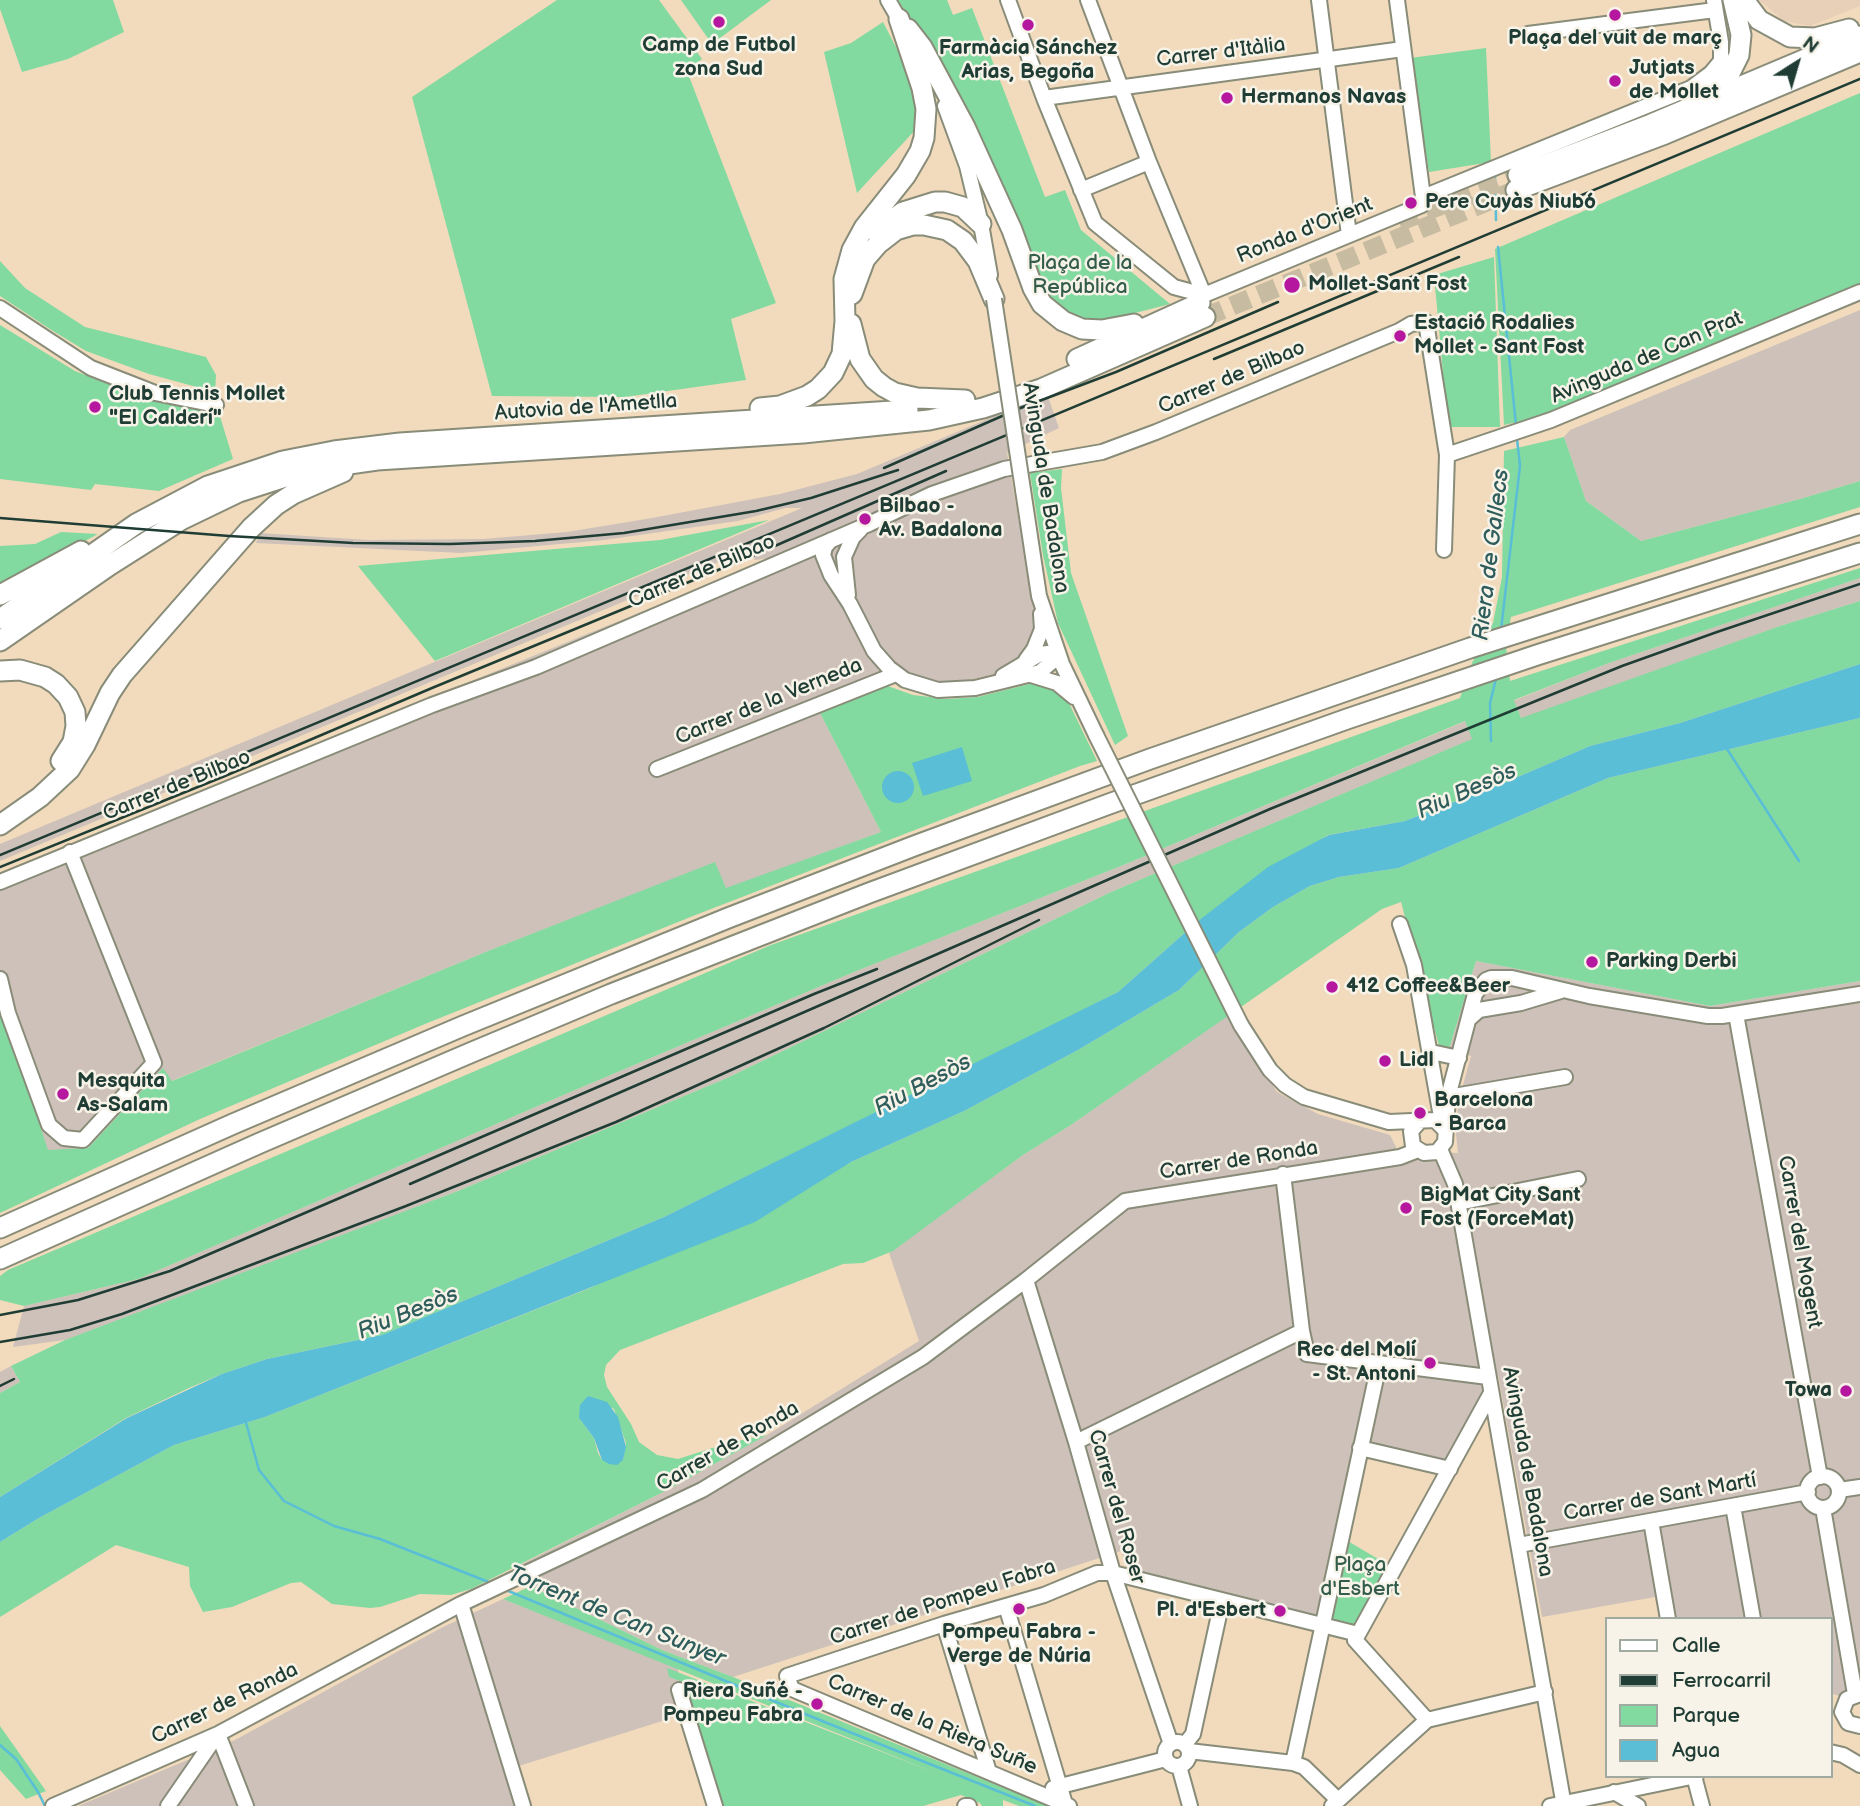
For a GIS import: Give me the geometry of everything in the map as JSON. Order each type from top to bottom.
[{"type":"highway","points":[[1651,124],[1707,94],[1729,75],[1741,45],[1740,25],[1733,0]]},
{"type":"highway","points":[[1744,0],[1759,20],[1790,37],[1825,37],[1860,25]]},
{"type":"highway","points":[[494,436],[622,420],[780,406],[818,389],[838,365],[844,341],[844,279],[847,262],[856,240],[906,175],[924,138],[926,109],[922,88],[899,19]]},
{"type":"highway","points":[[899,19],[922,47],[965,127],[1012,230],[1033,288],[1048,310],[1071,326],[1094,331],[1172,315]]},
{"type":"highway","points":[[1515,176],[1651,124],[1860,36]]},
{"type":"highway","points":[[1515,176],[1665,134],[1860,52]]},
{"type":"highway","points":[[845,302],[863,248],[877,231],[903,212],[925,204],[946,202],[963,207],[981,224]]},
{"type":"highway","points":[[965,400],[906,396],[895,393],[874,379],[860,359],[855,345],[851,318],[853,290],[865,259],[887,236],[905,227],[924,225],[947,230],[963,241],[978,261],[994,299]]},
{"type":"highway","points":[[0,641],[110,565],[208,506],[271,480],[307,470],[377,460],[898,425],[974,410],[1041,389],[1203,305]]},
{"type":"highway","name":"Autovia de l'Ametlla","points":[[0,619],[136,524],[208,486],[282,461],[360,448],[494,436],[880,413],[965,400],[1000,390],[1056,368],[1172,315],[1203,305]]},
{"type":"highway","points":[[0,825],[40,797],[70,769],[122,675],[263,516],[307,487],[377,460]]},
{"type":"highway","points":[[0,595],[110,535],[136,524]]},
{"type":"highway","points":[[0,1228],[324,1084],[716,923],[1054,794],[1528,628],[1860,524]]},
{"type":"highway","points":[[0,1259],[330,1112],[728,948],[1097,808],[1476,675],[1860,553]]},
{"type":"highway","points":[[0,671],[20,670],[33,673],[55,684],[63,690],[72,704],[76,726],[68,750],[49,775],[18,798],[0,806]]},
{"type":"street","name":"Avinguda de Badalona","points":[[888,0],[947,109],[967,166],[981,224],[994,299],[1039,596],[1058,655],[1080,703],[1241,1024],[1270,1070],[1293,1091],[1318,1102],[1389,1122],[1435,1120]]},
{"type":"street","points":[[1009,0],[1044,98],[1095,223],[1174,287],[1203,305]]},
{"type":"street","points":[[1088,0],[1203,305]]},
{"type":"street","points":[[1319,0],[1349,235]]},
{"type":"street","points":[[1397,0],[1422,201]]},
{"type":"street","points":[[1528,34],[1715,5]]},
{"type":"street","name":"Ronda d'Orient","points":[[1203,305],[1264,271],[1422,201],[1515,176],[1691,88],[1711,74],[1721,61],[1715,5]]},
{"type":"street","name":"Carrer d'Itàlia","points":[[1044,98],[1403,49]]},
{"type":"street","points":[[1081,190],[1149,162]]},
{"type":"street","name":"Avinguda de Can Prat","points":[[1447,455],[1551,420],[1860,292]]},
{"type":"street","points":[[0,309],[91,368],[155,393],[216,405]]},
{"type":"street","name":"Carrer de Bilbao","points":[[0,882],[432,705],[536,667],[826,543],[932,494],[1004,469],[1102,452],[1386,337],[1410,324],[1426,322],[1447,455]]},
{"type":"street","points":[[1444,550],[1447,455]]},
{"type":"street","points":[[844,565],[849,545],[864,526]]},
{"type":"street","points":[[850,604],[844,565],[837,550],[826,543],[823,555],[831,575],[850,604],[874,651],[896,674],[915,685],[949,690],[975,688],[1027,668],[1046,668],[1058,655]]},
{"type":"street","points":[[782,561],[791,558],[804,559],[822,566],[831,575]]},
{"type":"street","points":[[1027,668],[1042,629],[1039,596]]},
{"type":"street","points":[[1027,668],[1057,682],[1080,703]]},
{"type":"street","name":"Carrer de la Verneda","points":[[657,769],[896,674]]},
{"type":"street","points":[[0,979],[8,1013],[49,1125],[64,1138],[83,1140],[154,1063],[70,852]]},
{"type":"street","points":[[1400,925],[1414,965],[1431,1052],[1435,1120],[1445,1142],[1440,1149]]},
{"type":"street","points":[[1414,1144],[1411,1131],[1435,1120],[1448,1097],[1475,994],[1486,980],[1501,977],[1707,1016],[1860,995]]},
{"type":"street","points":[[1521,1003],[1531,992],[1530,982]]},
{"type":"street","points":[[1470,1018],[1479,1010],[1521,1003],[1563,990]]},
{"type":"street","name":"Carrer del Mogent","points":[[1736,1014],[1820,1477]]},
{"type":"street","points":[[1431,1052],[1459,1058]]},
{"type":"street","points":[[1448,1097],[1565,1077]]},
{"type":"street","name":"Avinguda de Badalona","points":[[1389,1122],[1414,1144]]},
{"type":"street","name":"Carrer de Ronda","points":[[57,1805],[218,1734],[461,1604],[702,1490],[923,1357],[1125,1201],[1400,1157],[1414,1144],[1430,1154],[1440,1149]]},
{"type":"street","name":"Avinguda de Badalona","points":[[1440,1149],[1451,1170],[1458,1203],[1545,1692],[1559,1805]]},
{"type":"street","points":[[1283,1174],[1307,1354],[1488,1377]]},
{"type":"street","points":[[1458,1203],[1578,1179]]},
{"type":"street","name":"Carrer del Roser","points":[[1026,1280],[1076,1442],[1112,1573],[1182,1746]]},
{"type":"street","points":[[1076,1442],[1302,1331]]},
{"type":"street","points":[[1293,1763],[1379,1364]]},
{"type":"street","points":[[1357,1637],[1491,1393]]},
{"type":"street","points":[[1360,1448],[1450,1469]]},
{"type":"street","points":[[1820,1477],[1832,1479],[1839,1490],[1836,1501],[1823,1508],[1814,1504],[1808,1492],[1810,1484],[1820,1477]]},
{"type":"street","points":[[1839,1490],[1860,1487]]},
{"type":"street","name":"Carrer de Sant Martí","points":[[1519,1545],[1808,1492]]},
{"type":"street","points":[[1733,1506],[1753,1617]]},
{"type":"street","points":[[1823,1508],[1857,1694],[1845,1700],[1836,1713],[1848,1723],[1860,1726]]},
{"type":"street","points":[[1651,1521],[1668,1617]]},
{"type":"street","name":"Carrer de Pompeu Fabra","points":[[787,1675],[944,1623],[1044,1595],[1097,1573],[1112,1573]]},
{"type":"street","points":[[1112,1573],[1357,1637],[1427,1720]]},
{"type":"street","points":[[1182,1746],[1193,1734],[1223,1601]]},
{"type":"street","points":[[461,1604],[523,1806]]},
{"type":"street","points":[[1006,1606],[1067,1805]]},
{"type":"street","points":[[944,1623],[989,1772]]},
{"type":"street","name":"Carrer de la Riera Suñe","points":[[787,1675],[792,1689],[1067,1805]]},
{"type":"street","points":[[680,1689],[715,1806]]},
{"type":"street","points":[[1190,1806],[1166,1750],[1182,1746],[1293,1763],[1304,1767],[1335,1803],[1427,1720],[1545,1692]]},
{"type":"street","points":[[168,1806],[218,1734]]},
{"type":"street","points":[[218,1734],[246,1806]]},
{"type":"street","points":[[1035,1791],[1187,1762],[1182,1746]]},
{"type":"street","points":[[1832,1752],[1843,1755],[1860,1765]]},
{"type":"street","points":[[1559,1805],[1685,1778]]},
{"type":"street","points":[[1695,1778],[1702,1806]]},
{"type":"street","points":[[1614,1792],[1638,1806]]},
{"type":"shaded area","points":[[1759,0],[1860,0],[1860,6],[1810,26],[1784,21]]},
{"type":"shaded area","points":[[1860,310],[1860,481],[1641,541],[1586,501],[1564,437],[1570,430]]},
{"type":"shaded area","points":[[1047,394],[1059,428],[1007,453],[1035,614],[1032,637],[1020,657],[995,674],[956,683],[935,683],[908,673],[819,711],[881,832],[726,889],[715,863],[493,949],[171,1081],[163,1069],[88,1148],[48,1151],[0,1005],[0,873],[776,557],[755,560],[750,549],[0,861],[0,844],[802,508],[785,508],[738,521],[604,540],[461,553],[256,543],[260,533],[369,540],[483,539],[567,532],[652,518],[780,494],[857,474]]},
{"type":"shaded area","points":[[1860,578],[1860,601],[1780,626],[1522,719],[1513,701],[1609,663]]},
{"type":"shaded area","points":[[1466,721],[1473,739],[1111,892],[727,1078],[458,1191],[183,1297],[65,1340],[13,1347],[24,1306],[138,1279],[854,972],[1126,864]]},
{"type":"shaded area","points":[[1476,961],[1710,1006],[1860,981],[1860,1703],[1832,1694],[1832,1617],[1659,1617],[1655,1597],[1542,1617],[1498,1375],[1448,1459],[1442,1462],[1355,1444],[1319,1618],[1136,1575],[1127,1566],[1121,1551],[733,1677],[662,1650],[531,1586],[512,1569],[669,1489],[767,1435],[919,1341],[889,1253],[1023,1155],[1071,1125],[1227,1016],[1277,1092],[1318,1114],[1390,1135],[1398,1151],[1458,1153],[1458,1103],[1471,1056],[1449,1049]]},
{"type":"shaded area","points":[[11,1366],[20,1382],[0,1393],[0,1372]]},
{"type":"shaded area","points":[[503,1599],[677,1667],[691,1712],[506,1770],[516,1806],[78,1806],[235,1740],[441,1628]]},
{"type":"green space","points":[[0,0],[113,0],[124,32],[68,59],[22,72],[0,9]]},
{"type":"green space","points":[[557,0],[659,0],[702,59],[687,71],[776,303],[731,319],[746,380],[625,397],[492,396],[412,97]]},
{"type":"green space","name":"Camp de Futbol zona Sud","points":[[681,0],[771,0],[712,44]]},
{"type":"green space","name":"Plaça de la República","points":[[898,0],[947,0],[953,15],[972,8],[1045,197],[1065,190],[1081,230],[1170,304],[1104,321],[1076,318],[1053,302],[1035,273],[944,75]]},
{"type":"green space","points":[[883,22],[910,74],[917,110],[917,128],[857,193],[824,52],[851,43]]},
{"type":"green space","points":[[1486,48],[1491,162],[1429,172],[1410,58]]},
{"type":"green space","points":[[1860,93],[1860,286],[1540,417],[1504,425],[1495,249]]},
{"type":"green space","points":[[1494,257],[1500,427],[1448,427],[1434,275]]},
{"type":"green space","points":[[0,261],[25,288],[85,327],[206,357],[216,375],[215,392],[149,374],[86,351],[53,331],[0,296]]},
{"type":"green space","name":"Club Tennis Mollet \"El Calderí\"","points":[[0,325],[75,371],[159,401],[219,413],[233,459],[159,491],[95,484],[91,490],[0,479]]},
{"type":"green space","points":[[1564,437],[1586,501],[1641,541],[1860,481],[1860,507],[1511,617],[1506,647],[1510,681],[1860,568],[1860,578],[1609,663],[1514,700],[1521,718],[1780,626],[1860,601],[1860,664],[1680,723],[1590,746],[1405,821],[1328,835],[1197,922],[1118,992],[1034,1035],[664,1217],[382,1335],[267,1359],[189,1388],[126,1418],[0,1497],[0,1393],[20,1382],[11,1366],[65,1340],[458,1191],[727,1078],[1111,892],[1472,739],[1465,721],[1126,864],[854,972],[138,1279],[24,1306],[0,1300],[0,1276],[8,1270],[771,945],[1460,698],[1472,663],[1493,623],[1502,577],[1504,451]]},
{"type":"green space","points":[[1062,469],[1061,488],[1071,573],[1128,736],[1115,745],[1058,623],[1043,555],[1030,473]]},
{"type":"green space","points":[[769,520],[435,661],[358,566],[660,540]]},
{"type":"green space","points":[[61,532],[98,534],[0,587],[0,546],[35,544]]},
{"type":"green space","points":[[1033,683],[1047,685],[1067,699],[1097,761],[693,916],[425,1024],[200,1119],[0,1213],[0,1005],[48,1150],[88,1148],[163,1068],[172,1081],[493,949],[715,862],[726,888],[881,832],[819,711],[885,685],[913,695],[947,699],[978,697]]},
{"type":"green space","points":[[1860,718],[1860,981],[1710,1006],[1476,961],[1449,1049],[1439,1046],[1401,902],[1382,909],[1071,1125],[1023,1155],[893,1251],[863,1263],[843,1264],[620,1350],[606,1365],[604,1375],[607,1387],[631,1424],[639,1442],[657,1455],[678,1459],[728,1443],[767,1435],[669,1489],[471,1589],[451,1595],[420,1594],[370,1608],[332,1604],[301,1582],[291,1583],[232,1607],[203,1612],[190,1586],[189,1567],[116,1545],[0,1617],[0,1542],[174,1445],[265,1417],[590,1288],[851,1162],[964,1111],[1078,1050],[1179,990],[1239,932],[1273,907],[1310,886],[1339,877],[1399,868],[1608,778]],"holes":[[[588,1396],[614,1409],[626,1443],[623,1460],[602,1460],[594,1438],[579,1418]]]},
{"type":"green space","name":"Plaça d'Esbert","points":[[1341,1537],[1395,1569],[1361,1630],[1326,1628]]},
{"type":"green space","points":[[531,1586],[662,1650],[1048,1806],[1019,1806],[1003,1800],[1003,1806],[982,1806],[961,1795],[923,1806],[721,1806],[686,1683],[669,1677],[667,1668],[936,1773],[503,1599]]},
{"type":"green space","points":[[0,1726],[46,1791],[26,1799],[0,1770]]},
{"type":"water","points":[[1860,664],[1860,718],[1608,778],[1399,868],[1339,877],[1310,886],[1273,907],[1239,932],[1179,990],[1078,1050],[964,1111],[851,1162],[755,1222],[265,1417],[174,1445],[0,1542],[0,1497],[127,1418],[222,1374],[267,1359],[382,1335],[664,1217],[1118,992],[1197,922],[1268,867],[1329,835],[1405,821],[1590,746],[1680,723]]},
{"type":"water","points":[[962,747],[972,781],[923,796],[912,763]]},
{"type":"water","points":[[898,771],[909,776],[914,787],[909,798],[898,803],[887,798],[882,787],[887,776]]},
{"type":"water","points":[[588,1396],[607,1402],[618,1417],[626,1447],[623,1460],[617,1465],[602,1460],[594,1438],[579,1418],[580,1405]]},
{"type":"waterway","name":"Riera de Gallecs","points":[[1495,177],[1496,220]]},
{"type":"waterway","name":"Riera de Gallecs","points":[[1498,247],[1516,425]]},
{"type":"waterway","name":"Riera de Gallecs","points":[[1501,630],[1520,466],[1517,439]]},
{"type":"waterway","name":"Riera de Gallecs","points":[[1491,741],[1490,703],[1496,679]]},
{"type":"waterway","points":[[1727,749],[1799,861]]},
{"type":"waterway","name":"Riera de Gallecs","points":[[1490,790],[1492,776]]},
{"type":"waterway","name":"Torrent de Can Sunyer","points":[[245,1419],[259,1470],[284,1501],[334,1526],[380,1539],[491,1583]]},
{"type":"waterway","name":"Torrent de Can Sunyer","points":[[506,1590],[1035,1806]]},
{"type":"waterway","points":[[0,1745],[16,1759],[45,1806]]},
{"type":"tunnel","points":[[1399,222],[1518,175]]},
{"type":"tunnel","points":[[1205,317],[1516,190]]},
{"type":"railway","points":[[0,855],[1860,79]]},
{"type":"railway","points":[[1214,359],[1459,257]]},
{"type":"railway","points":[[884,468],[1018,409],[1116,372],[1278,302]]},
{"type":"railway","points":[[0,518],[353,543],[535,541],[624,533],[756,511],[811,498],[898,470]]},
{"type":"railway","points":[[0,867],[752,556],[946,471]]},
{"type":"railway","points":[[410,1184],[1270,809],[1622,666],[1860,584]]},
{"type":"railway","points":[[0,1342],[70,1330],[122,1314],[406,1206],[616,1122],[824,1028],[1039,920]]},
{"type":"railway","points":[[0,1315],[78,1300],[170,1271],[877,969]]},
{"type":"railway","points":[[0,1386],[14,1379]]},
{"type":"place","name":"Plaça del vuit de març","points":[[1615,15]]},
{"type":"place","name":"Camp de Futbol zona Sud","points":[[719,22]]},
{"type":"place","name":"Farmàcia Sánchez Arias, Begoña","points":[[1028,25]]},
{"type":"place","name":"Jutjats de Mollet","points":[[1615,81]]},
{"type":"place","name":"Hermanos Navas","points":[[1227,98]]},
{"type":"place","name":"Pere Cuyàs Niubó","points":[[1411,203]]},
{"type":"place","name":"Mollet-Sant Fost","points":[[1292,285]]},
{"type":"place","name":"Estació Rodalies Mollet - Sant Fost","points":[[1400,336]]},
{"type":"place","name":"Club Tennis Mollet \"El Calderí\"","points":[[95,407]]},
{"type":"place","name":"Bilbao - Av. Badalona","points":[[865,519]]},
{"type":"place","name":"Parking Derbi","points":[[1592,962]]},
{"type":"place","name":"412 Coffee&Beer","points":[[1332,987]]},
{"type":"place","name":"Lidl","points":[[1385,1061]]},
{"type":"place","name":"Mesquita As-Salam","points":[[63,1094]]},
{"type":"place","name":"Barcelona - Barca","points":[[1420,1113]]},
{"type":"place","name":"BigMat City Sant Fost (ForceMat)","points":[[1406,1208]]},
{"type":"place","name":"Rec del Molí - St. Antoni","points":[[1430,1363]]},
{"type":"place","name":"Towa","points":[[1846,1391]]},
{"type":"place","name":"Pompeu Fabra - Verge de Núria","points":[[1019,1609]]},
{"type":"place","name":"Pl. d'Esbert","points":[[1280,1611]]},
{"type":"place","name":"Riera Suñé - Pompeu Fabra","points":[[817,1704]]},
{"type":"water label","name":"Riu Besòs","points":[[1467,792]]},
{"type":"water label","name":"Riu Besòs","points":[[923,1086]]},
{"type":"water label","name":"Riu Besòs","points":[[408,1314]]}]
